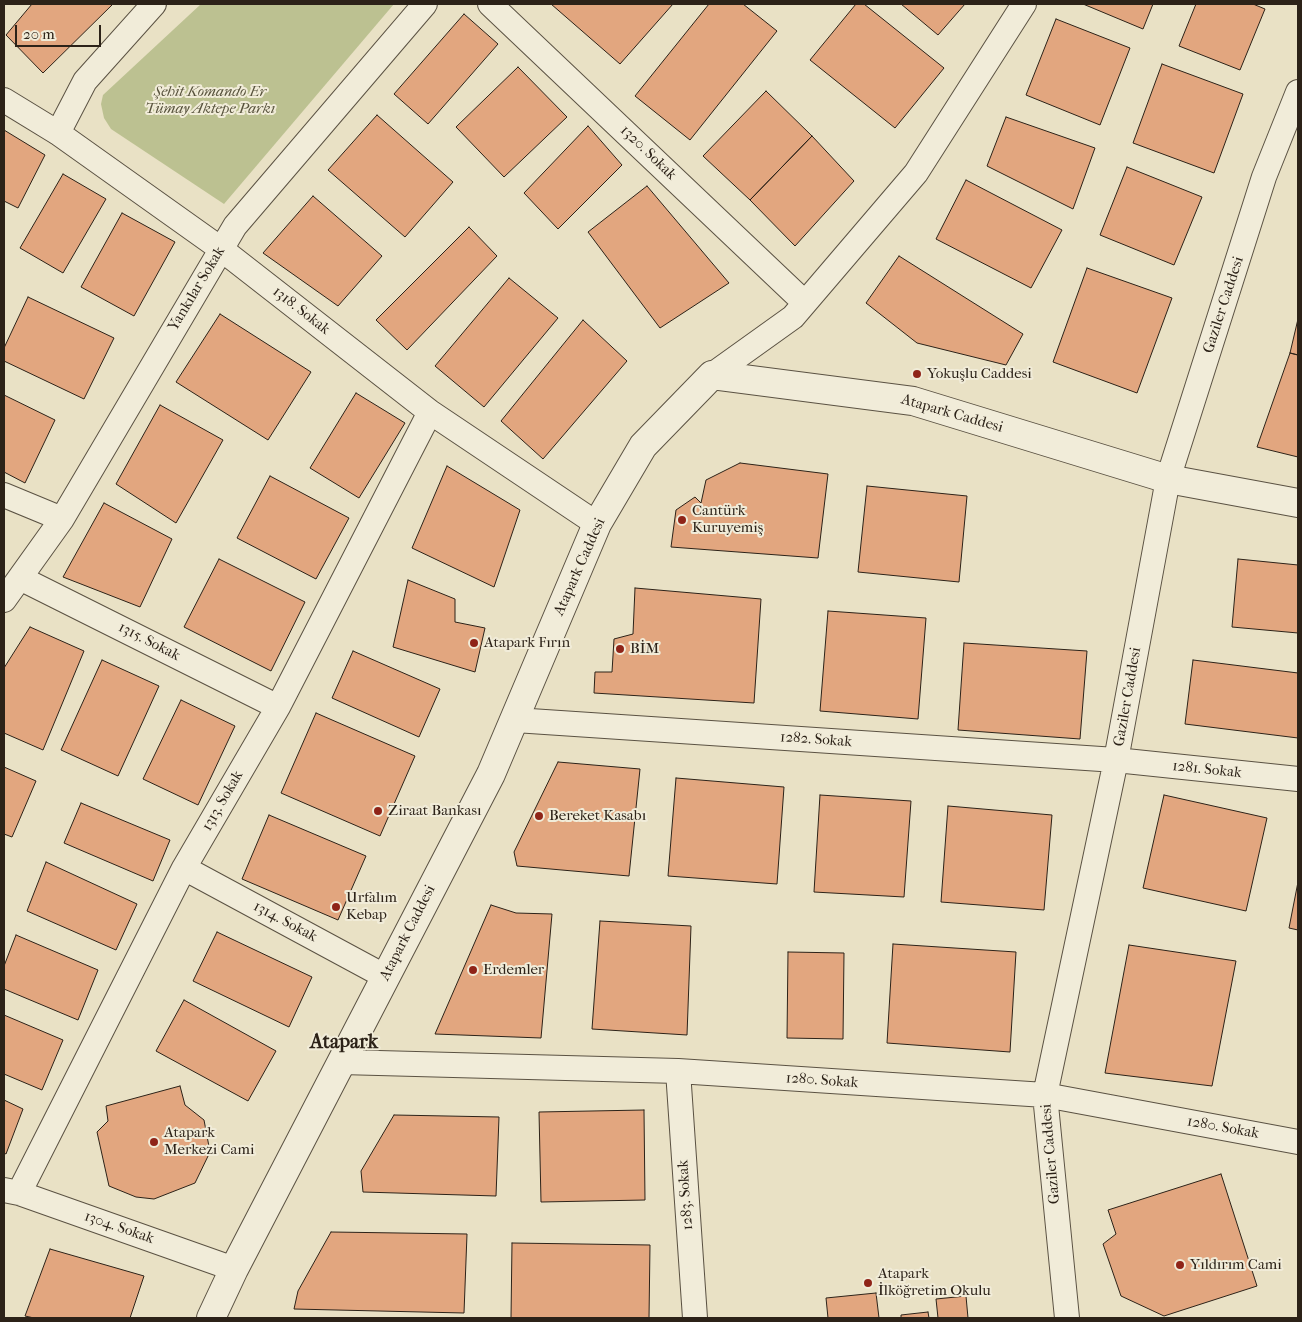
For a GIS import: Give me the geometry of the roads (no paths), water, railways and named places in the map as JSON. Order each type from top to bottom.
[{"type":"street","points":[[58,133],[85,81],[154,4]]},
{"type":"street","name":"Yankılar Sokak","points":[[4,600],[62,519],[235,226],[425,4]]},
{"type":"street","name":"1320. Sokak","points":[[490,4],[805,303]]},
{"type":"street","points":[[712,375],[793,317],[916,173],[1024,4]]},
{"type":"street","name":"Gaziler Caddesi","points":[[1067,1318],[1045,1095],[1116,760],[1168,479],[1264,177],[1290,138],[1298,92]]},
{"type":"street","name":"1318. Sokak","points":[[4,100],[58,133],[221,250],[430,412],[597,524]]},
{"type":"street","name":"Atapark Caddesi","points":[[211,1318],[234,1269],[491,774],[597,524],[643,446],[712,375],[912,401],[1168,479],[1298,503]]},
{"type":"street","name":"1313. Sokak","points":[[11,1192],[184,868],[278,707],[430,412]]},
{"type":"street","points":[[4,495],[62,519]]},
{"type":"street","name":"1315. Sokak","points":[[20,578],[278,707]]},
{"type":"street","name":"1282. Sokak","points":[[515,720],[1116,760]]},
{"type":"street","name":"1281. Sokak","points":[[1116,760],[1298,779]]},
{"type":"street","name":"1314. Sokak","points":[[184,868],[386,977]]},
{"type":"street","name":"1280. Sokak","points":[[341,1062],[678,1071],[1045,1095],[1298,1142]]},
{"type":"street","name":"1283. Sokak","points":[[678,1071],[695,1318]]},
{"type":"street","name":"1304. Sokak","points":[[11,1192],[234,1269]]},
{"type":"place","name":"Yokuşlu Caddesi","points":[[917,374]]},
{"type":"place","name":"Cantürk Kuruyemiş","points":[[682,520]]},
{"type":"place","name":"Atapark Fırın","points":[[474,643]]},
{"type":"place","name":"BİM","points":[[620,649]]},
{"type":"place","name":"Ziraat Bankası","points":[[378,811]]},
{"type":"place","name":"Bereket Kasabı","points":[[539,816]]},
{"type":"place","name":"Urfalım Kebap","points":[[336,907]]},
{"type":"place","name":"Erdemler","points":[[473,970]]},
{"type":"place","name":"Atapark Merkezi Cami","points":[[154,1142]]},
{"type":"place","name":"Yıldırım Cami","points":[[1180,1265]]},
{"type":"place","name":"Atapark İlköğretim Okulu","points":[[868,1283]]},
{"type":"district","name":"Atapark","points":[[344,1043]]},
{"type":"park label","name":"Şehit Komando Er Tümay Aktepe Parkı","points":[[210,100]]}]
